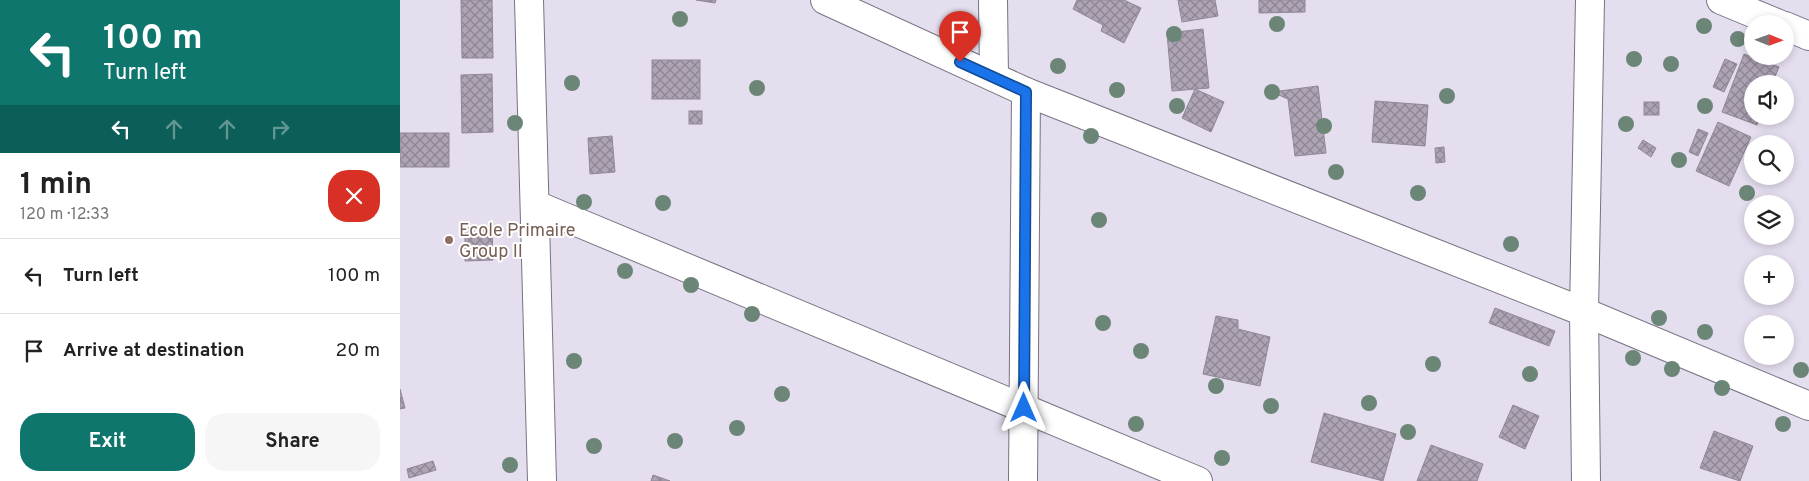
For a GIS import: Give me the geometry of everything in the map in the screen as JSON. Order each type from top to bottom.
[{"type":"street","points":[[529,0],[542,481]]},
{"type":"street","points":[[825,0],[1026,92],[1584,312],[1809,406]]},
{"type":"street","points":[[992,0],[994,77]]},
{"type":"street","points":[[1586,481],[1584,312],[1590,0]]},
{"type":"street","points":[[1721,0],[1758,15]]},
{"type":"street","points":[[1794,30],[1809,36]]},
{"type":"street","points":[[1023,481],[1026,92]]},
{"type":"street","points":[[536,205],[1198,481]]},
{"type":"building","points":[[461,0],[492,0],[493,58],[462,58]]},
{"type":"building","points":[[696,0],[716,0],[715,3]]},
{"type":"building","points":[[1077,0],[1124,0],[1141,8],[1124,43],[1101,31],[1103,25],[1073,9]]},
{"type":"building","points":[[1178,0],[1215,0],[1218,16],[1182,22]]},
{"type":"building","points":[[1259,0],[1305,0],[1305,12],[1259,13]]},
{"type":"building","points":[[1203,29],[1209,88],[1172,91],[1167,33]]},
{"type":"building","points":[[1744,54],[1744,65],[1774,65],[1779,67],[1776,75],[1744,75],[1744,120],[1722,112]]},
{"type":"building","points":[[1725,59],[1737,64],[1724,92],[1713,87]]},
{"type":"building","points":[[652,60],[700,60],[700,99],[652,99]]},
{"type":"building","points":[[492,74],[493,132],[462,133],[461,75]]},
{"type":"building","points":[[1318,86],[1326,153],[1295,156],[1288,99],[1272,92]]},
{"type":"building","points":[[1195,89],[1224,102],[1211,132],[1182,118]]},
{"type":"building","points":[[1375,101],[1428,105],[1425,146],[1372,142]]},
{"type":"building","points":[[1644,102],[1659,102],[1659,115],[1644,115]]},
{"type":"building","points":[[689,111],[702,111],[702,124],[689,124]]},
{"type":"building","points":[[1718,122],[1747,135],[1744,135],[1744,153],[1729,186],[1696,171]]},
{"type":"building","points":[[1698,129],[1708,133],[1698,156],[1689,152]]},
{"type":"building","points":[[400,133],[449,133],[449,167],[400,167]]},
{"type":"building","points":[[612,136],[615,172],[590,174],[588,138]]},
{"type":"building","points":[[1643,140],[1656,148],[1651,157],[1638,148]]},
{"type":"building","points":[[1444,147],[1445,162],[1436,163],[1435,148]]},
{"type":"building","points":[[492,227],[493,260],[465,261],[465,228]]},
{"type":"building","points":[[1495,308],[1555,331],[1549,346],[1489,323]]},
{"type":"building","points":[[1216,316],[1238,320],[1238,329],[1270,337],[1260,386],[1203,374]]},
{"type":"building","points":[[400,389],[405,408],[400,409]]},
{"type":"building","points":[[1513,405],[1539,416],[1525,449],[1499,437]]},
{"type":"building","points":[[1324,413],[1396,434],[1383,481],[1311,462]]},
{"type":"building","points":[[1714,431],[1753,446],[1740,481],[1700,468]]},
{"type":"building","points":[[1431,445],[1483,464],[1477,481],[1417,481]]},
{"type":"building","points":[[433,461],[436,470],[409,478],[407,469]]},
{"type":"building","points":[[653,475],[670,481],[651,481]]},
{"type":"place","name":"Ecole Primaire Group II","points":[[449,240]]},
{"type":"route","points":[[960,62],[1026,92],[1024,408]]}]
